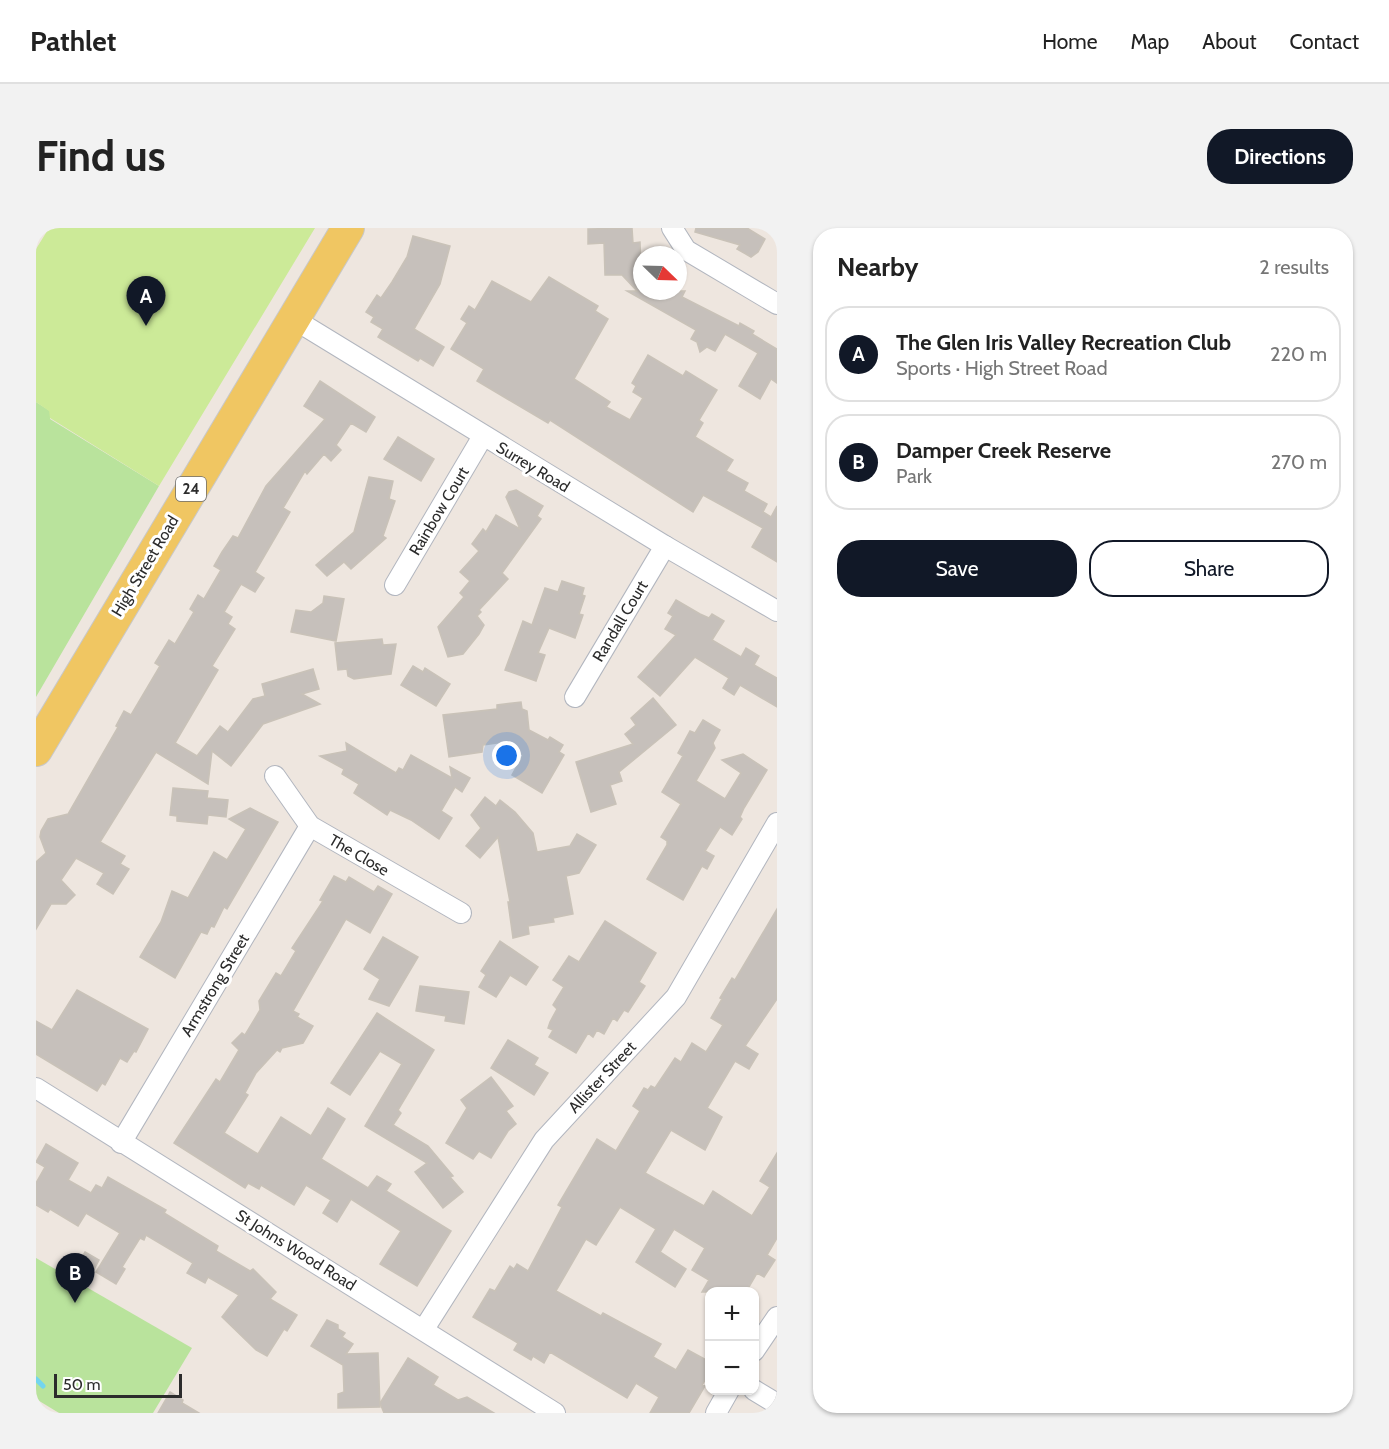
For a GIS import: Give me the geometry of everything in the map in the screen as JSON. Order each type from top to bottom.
[{"type":"main road","name":"High Street Road","points":[[36,750],[292,318],[348,228]]},
{"type":"street","points":[[672,228],[686,250],[777,304]]},
{"type":"street","name":"Surrey Road","points":[[292,318],[665,546],[777,611]]},
{"type":"street","name":"Rainbow Court","points":[[395,585],[483,436]]},
{"type":"street","name":"Randall Court","points":[[575,697],[665,546]]},
{"type":"street","name":"The Close","points":[[275,776],[310,826],[461,914]]},
{"type":"street","name":"Allister Street","points":[[424,1329],[544,1140],[676,997],[777,823]]},
{"type":"street","name":"Armstrong Street","points":[[121,1143],[310,826]]},
{"type":"street","name":"St Johns Wood Road","points":[[36,1088],[555,1413]]},
{"type":"street","points":[[759,1344],[777,1317]]},
{"type":"street","points":[[759,1393],[777,1404]]},
{"type":"street","points":[[716,1413],[726,1395]]},
{"type":"green space","points":[[49,228],[315,228],[159,486],[50,418],[49,411],[36,402],[36,249]]},
{"type":"green space","points":[[36,402],[50,411],[50,419],[159,486],[36,697]]},
{"type":"green space","points":[[36,1258],[192,1348],[153,1413],[59,1413],[36,1399]]},
{"type":"building","points":[[632,228],[633,243],[640,242],[640,246],[633,246],[633,287],[622,275],[605,275],[604,243],[588,244],[588,229]]},
{"type":"building","points":[[696,228],[747,228],[765,239],[758,252],[751,257],[737,249],[740,245],[695,232]]},
{"type":"building","points":[[413,236],[450,246],[440,284],[414,329],[444,347],[433,366],[420,358],[418,361],[378,337],[383,329],[371,322],[374,317],[366,312],[377,295],[381,298],[392,282],[407,257]]},
{"type":"building","points":[[549,277],[598,306],[595,311],[608,319],[574,379],[610,402],[606,407],[630,420],[643,398],[633,392],[636,386],[632,383],[648,355],[683,376],[686,371],[717,390],[699,420],[703,423],[695,437],[733,460],[726,471],[748,483],[744,491],[767,504],[763,512],[771,517],[777,506],[777,562],[752,547],[763,528],[703,495],[693,512],[550,420],[548,423],[477,381],[484,369],[451,349],[467,323],[461,319],[469,306],[475,310],[492,281],[531,302]]},
{"type":"building","points":[[643,300],[687,300],[739,326],[740,323],[754,331],[752,334],[777,349],[777,383],[771,379],[760,399],[739,386],[758,353],[725,334],[715,351],[707,347],[700,352],[697,342],[691,339],[696,330]]},
{"type":"building","points":[[320,381],[375,417],[366,432],[351,423],[336,445],[341,450],[331,461],[324,454],[307,474],[305,471],[283,508],[290,512],[255,572],[264,578],[255,592],[241,584],[224,612],[232,617],[228,624],[235,629],[212,666],[218,670],[175,743],[197,756],[220,726],[228,732],[253,699],[265,696],[262,684],[313,669],[319,689],[302,694],[320,704],[263,724],[231,766],[212,751],[208,784],[156,752],[100,842],[125,856],[120,864],[129,869],[113,894],[97,884],[104,873],[76,858],[61,880],[75,895],[66,904],[51,904],[36,929],[36,862],[46,853],[40,837],[41,831],[48,819],[68,814],[118,727],[116,726],[124,711],[131,715],[160,666],[155,663],[169,640],[175,644],[194,612],[190,609],[198,595],[204,599],[221,570],[214,566],[222,552],[233,536],[238,538],[266,486],[325,419],[304,406]]},
{"type":"building","points":[[398,437],[434,459],[421,481],[384,459]]},
{"type":"building","points":[[369,477],[393,481],[389,499],[395,501],[383,536],[386,538],[351,569],[344,562],[327,576],[316,565],[354,532]]},
{"type":"building","points":[[516,490],[543,506],[537,516],[541,519],[502,573],[508,579],[479,610],[481,612],[477,616],[484,625],[479,634],[463,654],[448,657],[438,627],[464,597],[460,593],[470,581],[460,572],[479,551],[472,544],[483,529],[486,532],[496,515],[520,529],[506,497],[509,492]]},
{"type":"building","points":[[562,581],[584,588],[582,595],[585,596],[579,614],[583,615],[575,638],[549,628],[538,653],[545,655],[536,681],[505,670],[523,621],[532,625],[545,588],[558,592]]},
{"type":"building","points":[[324,596],[344,599],[336,641],[291,632],[296,610],[311,612],[323,603]]},
{"type":"building","points":[[676,600],[709,618],[712,614],[724,621],[712,640],[741,657],[746,648],[759,656],[754,665],[777,678],[777,707],[740,685],[734,695],[723,688],[729,678],[695,657],[660,696],[638,677],[676,635],[665,629],[673,616],[668,613]]},
{"type":"building","points":[[382,639],[383,645],[396,644],[391,674],[354,679],[348,676],[347,669],[338,670],[335,643]]},
{"type":"building","points":[[413,666],[423,672],[425,668],[450,684],[436,706],[401,685]]},
{"type":"building","points":[[653,698],[676,725],[619,772],[622,781],[610,785],[616,804],[591,812],[576,762],[633,744],[625,734],[636,725],[631,718]]},
{"type":"building","points":[[521,702],[522,709],[527,711],[529,730],[548,740],[550,737],[563,745],[559,752],[564,755],[542,793],[512,775],[523,755],[504,742],[483,745],[482,752],[449,757],[443,715],[497,709],[497,705]]},
{"type":"building","points":[[703,720],[720,730],[713,743],[715,748],[696,781],[725,799],[741,773],[722,760],[743,754],[767,770],[744,808],[740,817],[742,819],[732,835],[720,827],[705,851],[714,856],[707,869],[702,866],[683,900],[647,879],[667,845],[667,841],[661,837],[681,804],[662,792],[683,756],[678,753],[690,731],[695,733]]},
{"type":"building","points":[[346,743],[396,773],[399,768],[403,770],[411,755],[452,778],[450,767],[470,778],[462,792],[455,787],[441,811],[452,818],[439,839],[411,820],[390,810],[387,815],[354,793],[359,784],[342,774],[344,769],[320,756],[347,751]]},
{"type":"building","points":[[173,788],[208,791],[207,798],[228,800],[226,817],[208,815],[207,824],[177,821],[177,816],[170,815]]},
{"type":"building","points":[[485,797],[496,806],[500,800],[515,812],[533,833],[537,852],[570,846],[577,834],[596,845],[579,873],[566,876],[573,914],[553,918],[554,922],[528,926],[529,934],[513,938],[508,902],[510,902],[498,837],[480,858],[466,846],[481,828],[471,815]]},
{"type":"building","points":[[250,808],[278,822],[227,909],[224,907],[214,927],[211,926],[207,934],[201,932],[175,978],[140,957],[161,922],[172,891],[188,898],[214,852],[227,860],[246,829],[229,819]]},
{"type":"building","points":[[334,876],[346,882],[349,877],[374,892],[378,886],[392,894],[370,933],[346,919],[293,1011],[299,1014],[297,1017],[313,1026],[303,1043],[282,1048],[280,1052],[277,1050],[256,1073],[245,1093],[248,1095],[224,1133],[258,1154],[281,1117],[311,1136],[328,1108],[345,1119],[321,1159],[368,1188],[377,1176],[391,1184],[386,1191],[451,1231],[417,1286],[380,1264],[401,1231],[351,1199],[337,1222],[323,1213],[331,1200],[306,1185],[294,1205],[261,1185],[259,1189],[248,1183],[245,1188],[174,1143],[216,1079],[220,1082],[239,1050],[232,1043],[242,1033],[245,1035],[260,1010],[259,1001],[276,973],[281,976],[296,951],[292,948],[323,901],[320,900]]},
{"type":"building","points":[[777,909],[777,999],[745,1046],[758,1054],[749,1069],[735,1061],[707,1108],[722,1117],[705,1150],[671,1130],[645,1173],[704,1206],[713,1191],[752,1216],[770,1187],[760,1181],[777,1153],[777,1238],[767,1255],[775,1260],[764,1277],[757,1273],[749,1287],[705,1287],[705,1292],[702,1292],[709,1280],[692,1270],[705,1248],[674,1229],[660,1252],[686,1269],[675,1287],[636,1262],[656,1229],[620,1207],[596,1245],[586,1239],[556,1291],[601,1316],[603,1313],[661,1344],[653,1357],[676,1370],[688,1350],[705,1359],[705,1380],[702,1385],[705,1386],[689,1413],[650,1413],[659,1397],[636,1383],[627,1398],[550,1352],[544,1363],[533,1356],[531,1360],[514,1350],[518,1343],[473,1317],[490,1289],[495,1291],[510,1266],[514,1269],[517,1264],[528,1271],[562,1207],[558,1205],[597,1139],[616,1151],[640,1111],[633,1106],[644,1088],[648,1090],[651,1086],[655,1088],[675,1058],[681,1062],[692,1043],[706,1052],[723,1025],[711,1018],[732,978],[735,980]]},
{"type":"building","points":[[605,921],[656,953],[639,982],[645,986],[628,1012],[624,1010],[617,1021],[613,1018],[604,1034],[597,1030],[593,1037],[588,1033],[576,1053],[549,1037],[553,1030],[548,1028],[557,1009],[553,1005],[564,987],[553,980],[569,956],[579,962]]},
{"type":"building","points":[[383,937],[418,957],[389,1006],[369,999],[380,979],[364,969]]},
{"type":"building","points":[[500,941],[538,967],[526,985],[510,975],[496,997],[479,987],[486,975],[481,971]]},
{"type":"building","points":[[420,986],[469,992],[464,1024],[445,1021],[446,1016],[416,1011]]},
{"type":"building","points":[[77,990],[148,1029],[136,1052],[134,1051],[127,1062],[120,1058],[105,1085],[102,1083],[97,1091],[36,1054],[36,1021],[52,1030]]},
{"type":"building","points":[[377,1013],[434,1050],[398,1110],[401,1113],[393,1125],[428,1146],[463,1192],[443,1208],[415,1172],[427,1163],[365,1126],[402,1064],[380,1051],[350,1095],[331,1083]]},
{"type":"building","points":[[508,1040],[538,1058],[534,1065],[548,1073],[534,1095],[491,1068]]},
{"type":"building","points":[[491,1077],[513,1106],[506,1111],[516,1124],[508,1131],[491,1158],[479,1151],[473,1159],[446,1143],[467,1108],[461,1100]]},
{"type":"building","points":[[46,1144],[78,1163],[68,1180],[91,1193],[96,1185],[102,1188],[108,1177],[166,1210],[164,1213],[218,1246],[216,1251],[250,1271],[253,1269],[276,1292],[270,1299],[297,1315],[287,1331],[284,1329],[267,1356],[256,1350],[222,1317],[239,1295],[208,1277],[205,1283],[187,1273],[193,1263],[146,1235],[144,1240],[140,1238],[122,1267],[125,1269],[116,1284],[96,1272],[120,1233],[86,1213],[78,1226],[50,1209],[48,1212],[36,1205],[36,1183],[45,1167],[36,1162]]},
{"type":"building","points":[[85,1252],[99,1260],[91,1275],[77,1266]]},
{"type":"building","points":[[327,1320],[338,1325],[338,1329],[345,1333],[342,1337],[353,1344],[346,1354],[378,1353],[380,1407],[338,1408],[338,1394],[344,1392],[343,1365],[311,1346]]},
{"type":"building","points":[[408,1358],[438,1377],[433,1385],[458,1400],[467,1397],[494,1413],[384,1413],[380,1403]]},
{"type":"building","points":[[170,1392],[183,1400],[182,1403],[199,1413],[158,1413]]},
{"type":"waterway","points":[[36,1379],[43,1386]]},
{"type":"place","name":"The Glen Iris Valley Recreation Club","points":[[146,326]]},
{"type":"place","name":"Damper Creek Reserve","points":[[75,1303]]}]
